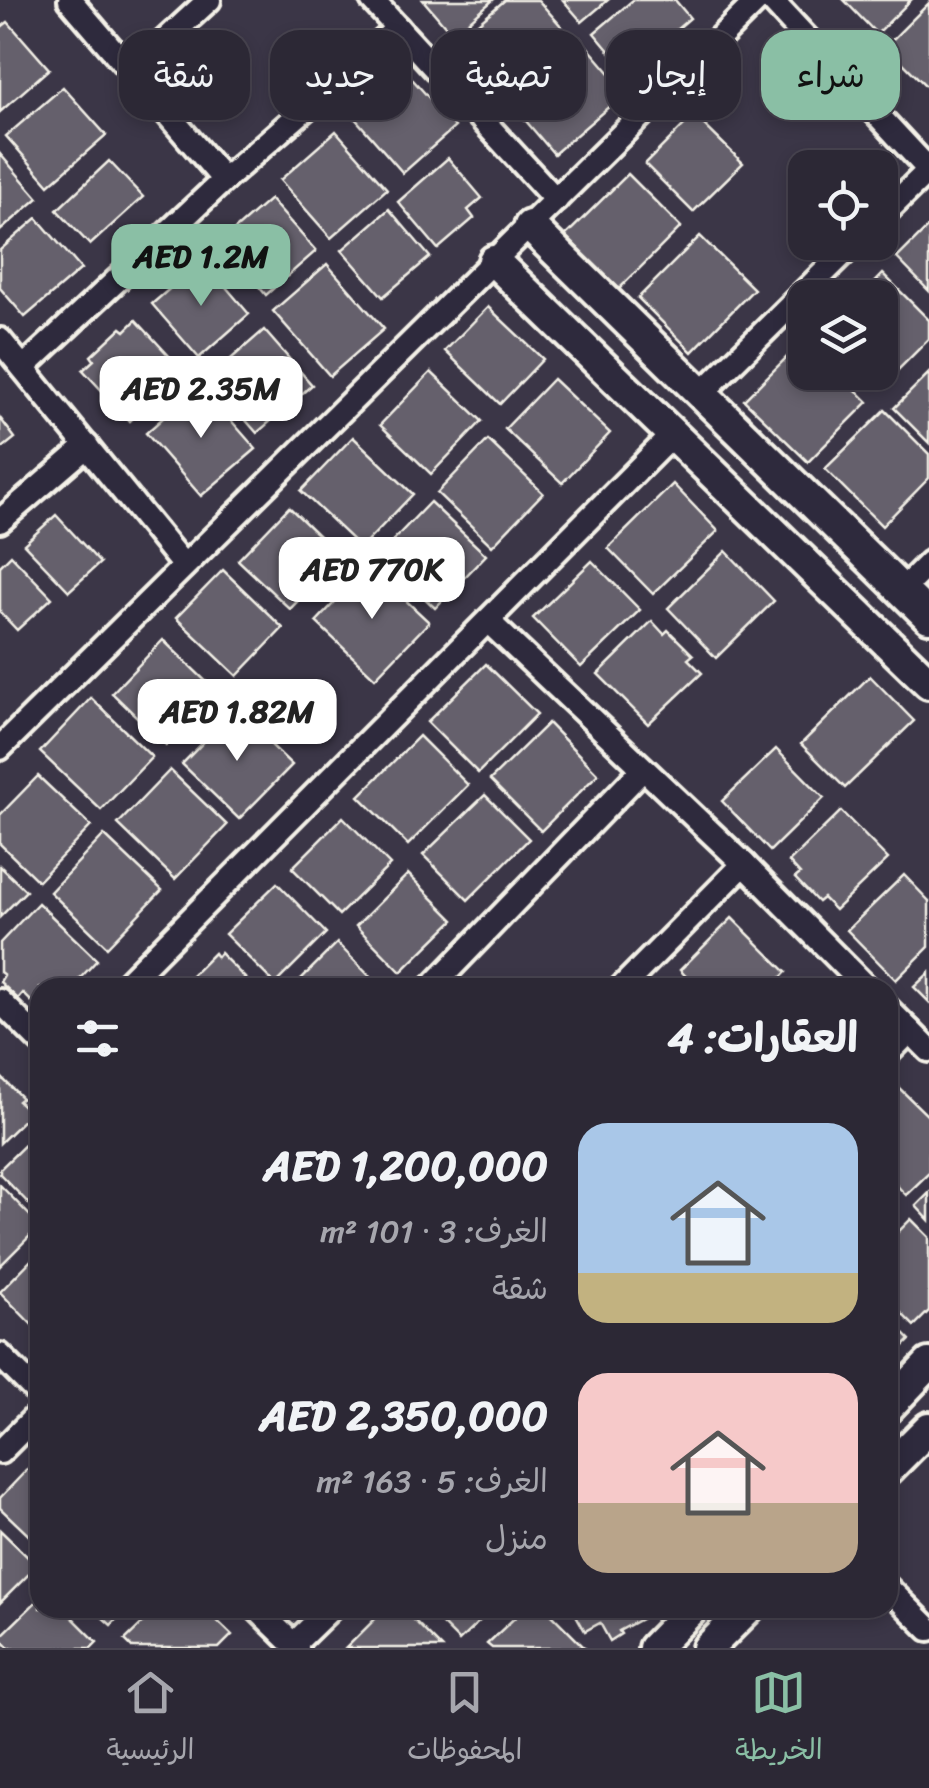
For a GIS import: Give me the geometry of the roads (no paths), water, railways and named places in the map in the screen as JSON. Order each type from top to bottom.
[{"type":"street","points":[[70,0],[119,58]]},
{"type":"street","points":[[176,30],[209,0]]},
{"type":"street","points":[[372,0],[556,200]]},
{"type":"street","points":[[0,748],[755,2],[929,170],[898,200]]},
{"type":"street","points":[[23,368],[224,180],[398,28]]},
{"type":"street","points":[[172,120],[224,180]]},
{"type":"street","points":[[530,226],[929,617]]},
{"type":"street","points":[[494,260],[929,683]]},
{"type":"street","points":[[701,394],[837,260]]},
{"type":"street","points":[[0,340],[184,566]]},
{"type":"street","points":[[132,978],[673,434]]},
{"type":"street","points":[[0,521],[87,446]]},
{"type":"street","points":[[902,590],[929,563]]},
{"type":"street","points":[[488,621],[744,864],[856,978]]},
{"type":"street","points":[[440,978],[643,768]]},
{"type":"street","points":[[631,978],[744,864]]},
{"type":"street","points":[[0,1001],[30,1031]]},
{"type":"street","points":[[898,1018],[929,1050]]},
{"type":"street","points":[[898,1043],[910,1031]]},
{"type":"street","points":[[0,1355],[30,1384]]},
{"type":"street","points":[[898,1397],[929,1364]]},
{"type":"street","points":[[0,1452],[30,1422]]},
{"type":"street","points":[[898,1459],[929,1428]]},
{"type":"street","points":[[898,1598],[929,1629]]},
{"type":"street","points":[[266,1618],[295,1646],[321,1618]]},
{"type":"street","points":[[654,1648],[683,1618]]},
{"type":"street","points":[[708,1648],[738,1618]]}]
